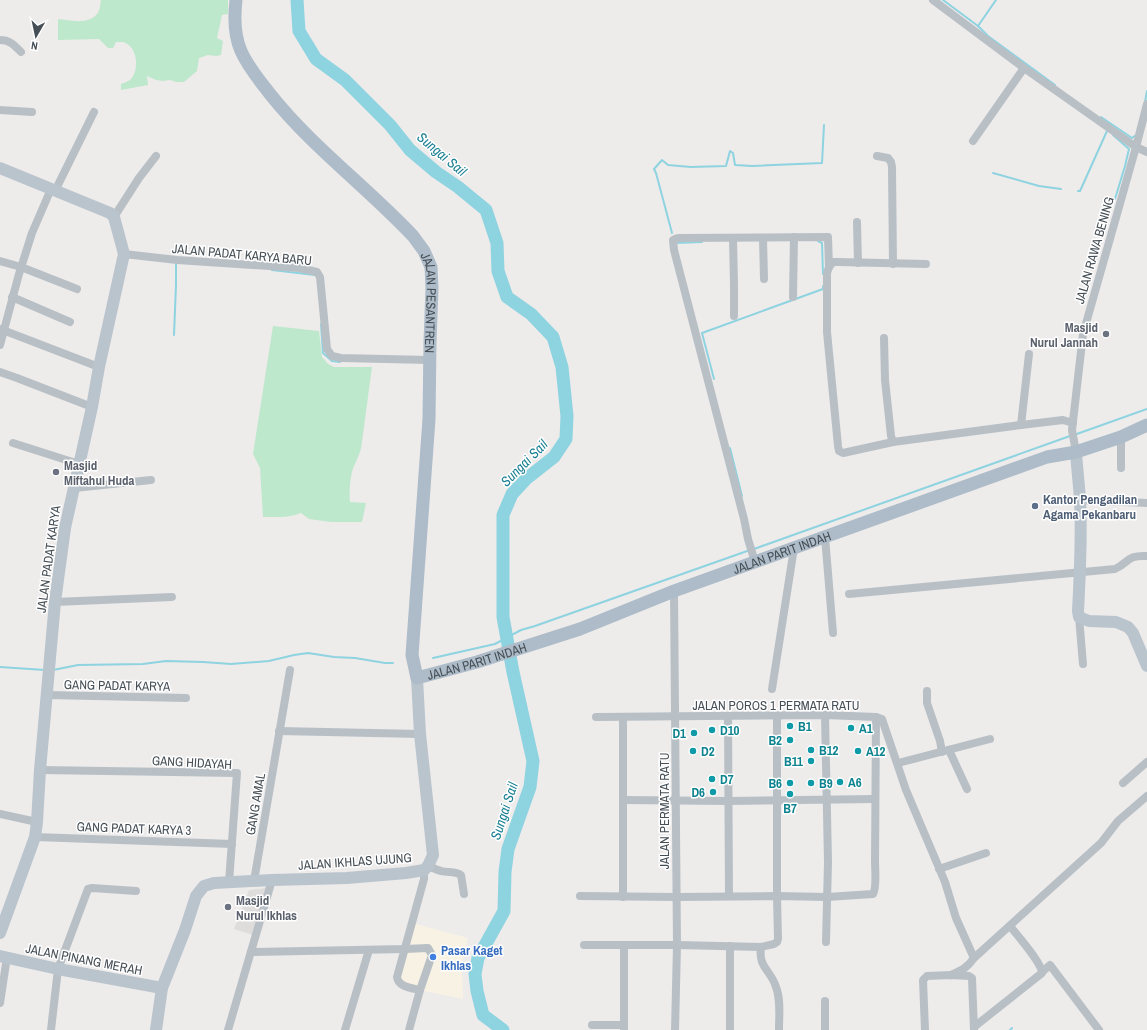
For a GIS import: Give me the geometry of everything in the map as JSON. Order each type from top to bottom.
[{"type":"main road","name":"JALAN PESANTREN","points":[[236,0],[236,34],[241,51],[257,78],[285,113],[403,226],[424,251],[430,267],[432,288],[429,360],[430,419],[412,655],[417,678]]},
{"type":"main road","name":"JALAN PARIT INDAH","points":[[417,678],[477,662],[580,629],[754,559],[794,548],[1047,457],[1076,452],[1121,437],[1147,425]]},
{"type":"street","points":[[933,0],[1024,68],[1136,146],[1147,152]]},
{"type":"street","points":[[0,40],[11,42],[21,52]]},
{"type":"street","points":[[973,141],[1024,68]]},
{"type":"street","name":"JALAN RAWA BENING","points":[[1076,452],[1073,426],[1083,334],[1147,104]]},
{"type":"street","points":[[0,110],[32,112]]},
{"type":"street","points":[[0,345],[2,330],[32,233],[94,112]]},
{"type":"street","points":[[0,168],[110,213],[114,217],[139,178],[156,156]]},
{"type":"street","points":[[877,156],[888,158],[892,167],[893,264]]},
{"type":"street","name":"JALAN PADAT KARYA","points":[[0,933],[35,837],[56,602],[65,528],[124,254],[114,217]]},
{"type":"street","points":[[857,222],[858,262]]},
{"type":"street","points":[[754,559],[672,243],[674,239],[677,238],[828,237],[829,267]]},
{"type":"street","points":[[732,238],[734,316]]},
{"type":"street","points":[[763,238],[764,279]]},
{"type":"street","points":[[793,297],[794,238]]},
{"type":"street","name":"JALAN PADAT KARYA BARU","points":[[124,254],[177,260],[299,268],[318,272],[320,277],[326,349],[332,356],[341,358],[429,360]]},
{"type":"street","points":[[0,261],[21,267],[77,289]]},
{"type":"street","points":[[926,264],[833,262],[829,267],[827,273],[828,332],[838,449],[843,453],[893,442],[1063,420],[1073,426]]},
{"type":"street","points":[[12,297],[70,322]]},
{"type":"street","points":[[2,330],[99,367]]},
{"type":"street","points":[[884,338],[885,380],[891,436],[893,442]]},
{"type":"street","points":[[1021,425],[1029,354]]},
{"type":"street","points":[[0,372],[92,407]]},
{"type":"street","points":[[1121,437],[1121,468]]},
{"type":"street","points":[[13,443],[79,464]]},
{"type":"street","points":[[1076,452],[1080,500],[1080,572],[1078,611],[1083,664]]},
{"type":"street","points":[[74,488],[151,480]]},
{"type":"street","points":[[1080,500],[1147,504]]},
{"type":"street","points":[[825,537],[833,633]]},
{"type":"street","points":[[772,689],[794,548]]},
{"type":"street","points":[[849,594],[1115,569],[1131,558],[1147,556]]},
{"type":"street","name":"JALAN PERMATA RATU","points":[[674,591],[677,945],[675,1030]]},
{"type":"street","points":[[56,602],[172,597]]},
{"type":"street","points":[[1079,617],[1089,621],[1116,622],[1128,627],[1133,633],[1147,666]]},
{"type":"street","name":"GANG AMAL","points":[[254,881],[290,670]]},
{"type":"street","name":"JALAN IKHLAS UJUNG","points":[[156,1030],[162,988],[198,892],[204,886],[208,884],[229,882],[347,878],[406,873],[426,868],[433,855],[420,734],[417,678]]},
{"type":"street","points":[[927,691],[927,703],[940,741],[967,789]]},
{"type":"street","name":"GANG PADAT KARYA","points":[[47,695],[186,698]]},
{"type":"street","points":[[825,715],[828,862],[826,942]]},
{"type":"street","name":"JALAN POROS 1 PERMATA RATU","points":[[596,717],[825,715],[876,717]]},
{"type":"street","points":[[728,716],[729,896]]},
{"type":"street","points":[[584,945],[761,947],[776,943],[778,940],[777,716]]},
{"type":"street","points":[[623,717],[623,897]]},
{"type":"street","points":[[580,896],[827,897],[874,893],[876,871],[876,717],[882,719],[906,790],[945,882],[956,918],[974,958]]},
{"type":"street","points":[[279,731],[420,734]]},
{"type":"street","points":[[898,763],[990,739]]},
{"type":"street","points":[[1123,783],[1147,762]]},
{"type":"street","name":"GANG HIDAYAH","points":[[40,770],[237,773],[229,882]]},
{"type":"street","points":[[951,975],[964,970],[969,966],[974,958],[1101,843],[1118,821],[1147,796]]},
{"type":"street","points":[[624,800],[728,801],[875,799]]},
{"type":"street","points":[[0,814],[37,822]]},
{"type":"street","name":"GANG PADAT KARYA 3","points":[[35,837],[232,844]]},
{"type":"street","points":[[939,869],[986,853]]},
{"type":"street","points":[[420,990],[400,984],[397,981],[397,977],[426,868],[439,871],[457,872],[461,875],[464,894]]},
{"type":"street","points":[[228,1030],[272,880]]},
{"type":"street","points":[[51,1030],[58,969],[88,889],[92,888],[136,892]]},
{"type":"street","points":[[1010,926],[1038,963],[1042,972]]},
{"type":"street","points":[[592,1025],[624,1028],[624,945]]},
{"type":"street","points":[[730,946],[730,1030]]},
{"type":"street","points":[[761,947],[760,959],[776,984],[778,994],[779,1030]]},
{"type":"street","points":[[251,952],[428,948],[432,955],[420,990],[409,1030]]},
{"type":"street","points":[[345,1030],[369,950]]},
{"type":"street","points":[[0,1003],[3,956]]},
{"type":"street","name":"JALAN PINANG MERAH","points":[[3,956],[58,969],[162,988]]},
{"type":"street","points":[[974,1028],[1050,965],[1099,1030]]},
{"type":"street","points":[[924,1030],[922,980],[927,976],[951,975],[969,976],[972,978],[974,1028]]},
{"type":"street","points":[[825,1001],[825,1030]]},
{"type":"shaded area","points":[[267,888],[253,935],[234,929],[249,890]]},
{"type":"shaded area","name":"Pasar Kaget Ikhlas","points":[[412,923],[468,938],[462,964],[463,999],[420,990],[400,984],[400,965]]},
{"type":"green space","points":[[101,0],[228,0],[228,14],[222,15],[217,38],[223,41],[221,55],[208,55],[199,58],[197,71],[184,82],[156,80],[147,76],[148,85],[121,90],[121,84],[130,80],[133,76],[136,65],[134,53],[128,44],[116,42],[113,48],[108,48],[99,39],[58,40],[58,19],[78,21],[88,20],[98,12]]},
{"type":"green space","points":[[273,326],[319,331],[322,357],[328,364],[334,367],[372,367],[361,449],[353,468],[350,488],[350,502],[366,503],[362,522],[331,522],[309,519],[301,513],[278,517],[263,517],[260,468],[253,454]]},
{"type":"waterway","name":"Sungai Sail","points":[[297,0],[299,31],[316,59],[345,80],[390,125],[410,150],[486,210],[497,243],[498,271],[507,297],[531,314],[553,337],[562,367],[567,416],[566,439],[554,457],[526,479],[512,494],[503,515],[503,617],[513,672],[533,761],[530,787],[508,849],[505,872],[504,911],[478,958],[475,974],[477,991],[483,1015],[503,1030]]},
{"type":"waterway","points":[[943,0],[978,26],[996,0]]},
{"type":"waterway","points":[[978,26],[988,36],[1055,85]]},
{"type":"waterway","points":[[1145,102],[1147,91]]},
{"type":"waterway","points":[[1101,117],[1132,138],[1136,135]]},
{"type":"waterway","points":[[672,233],[654,169],[662,160],[668,165],[691,167],[726,166],[730,151],[733,153],[735,165],[752,166],[822,163],[824,125]]},
{"type":"waterway","points":[[1078,191],[1080,191],[1108,131]]},
{"type":"waterway","points":[[1113,135],[1129,149],[1115,199]]},
{"type":"waterway","points":[[993,173],[1039,186],[1061,189]]},
{"type":"waterway","points":[[818,241],[822,243],[823,274]]},
{"type":"waterway","points":[[675,243],[702,242]]},
{"type":"waterway","points":[[174,335],[176,263]]},
{"type":"waterway","points":[[272,270],[315,275]]},
{"type":"waterway","points":[[714,379],[702,333],[823,289],[823,286]]},
{"type":"waterway","points":[[321,324],[323,353],[332,361],[340,362]]},
{"type":"waterway","points":[[1074,435],[1147,409]]},
{"type":"waterway","points":[[754,549],[1070,436]]},
{"type":"waterway","points":[[730,448],[742,496]]},
{"type":"waterway","points":[[433,658],[495,644],[521,630],[750,550]]},
{"type":"waterway","points":[[53,670],[78,665],[143,664],[166,661],[231,664],[269,661],[308,653],[393,663]]},
{"type":"waterway","points":[[0,667],[45,670]]},
{"type":"place","name":"Masjid Nurul Jannah","points":[[1106,334]]},
{"type":"place","name":"Masjid Miftahul Huda","points":[[56,472]]},
{"type":"place","name":"Kantor Pengadilan Agama Pekanbaru","points":[[1035,506]]},
{"type":"place","name":"B1","points":[[790,726]]},
{"type":"place","name":"A1","points":[[851,728]]},
{"type":"place","name":"D10","points":[[712,730]]},
{"type":"place","name":"D1","points":[[694,733]]},
{"type":"place","name":"B2","points":[[790,740]]},
{"type":"place","name":"B12","points":[[811,750]]},
{"type":"place","name":"D2","points":[[693,751]]},
{"type":"place","name":"A12","points":[[858,751]]},
{"type":"place","name":"B11","points":[[811,761]]},
{"type":"place","name":"D7","points":[[712,779]]},
{"type":"place","name":"A6","points":[[840,782]]},
{"type":"place","name":"B6","points":[[790,783]]},
{"type":"place","name":"B9","points":[[811,783]]},
{"type":"place","name":"D6","points":[[713,792]]},
{"type":"place","name":"B7","points":[[790,794]]},
{"type":"place","name":"Masjid Nurul Ikhlas","points":[[228,907]]},
{"type":"place","name":"Pasar Kaget Ikhlas","points":[[433,957]]}]
